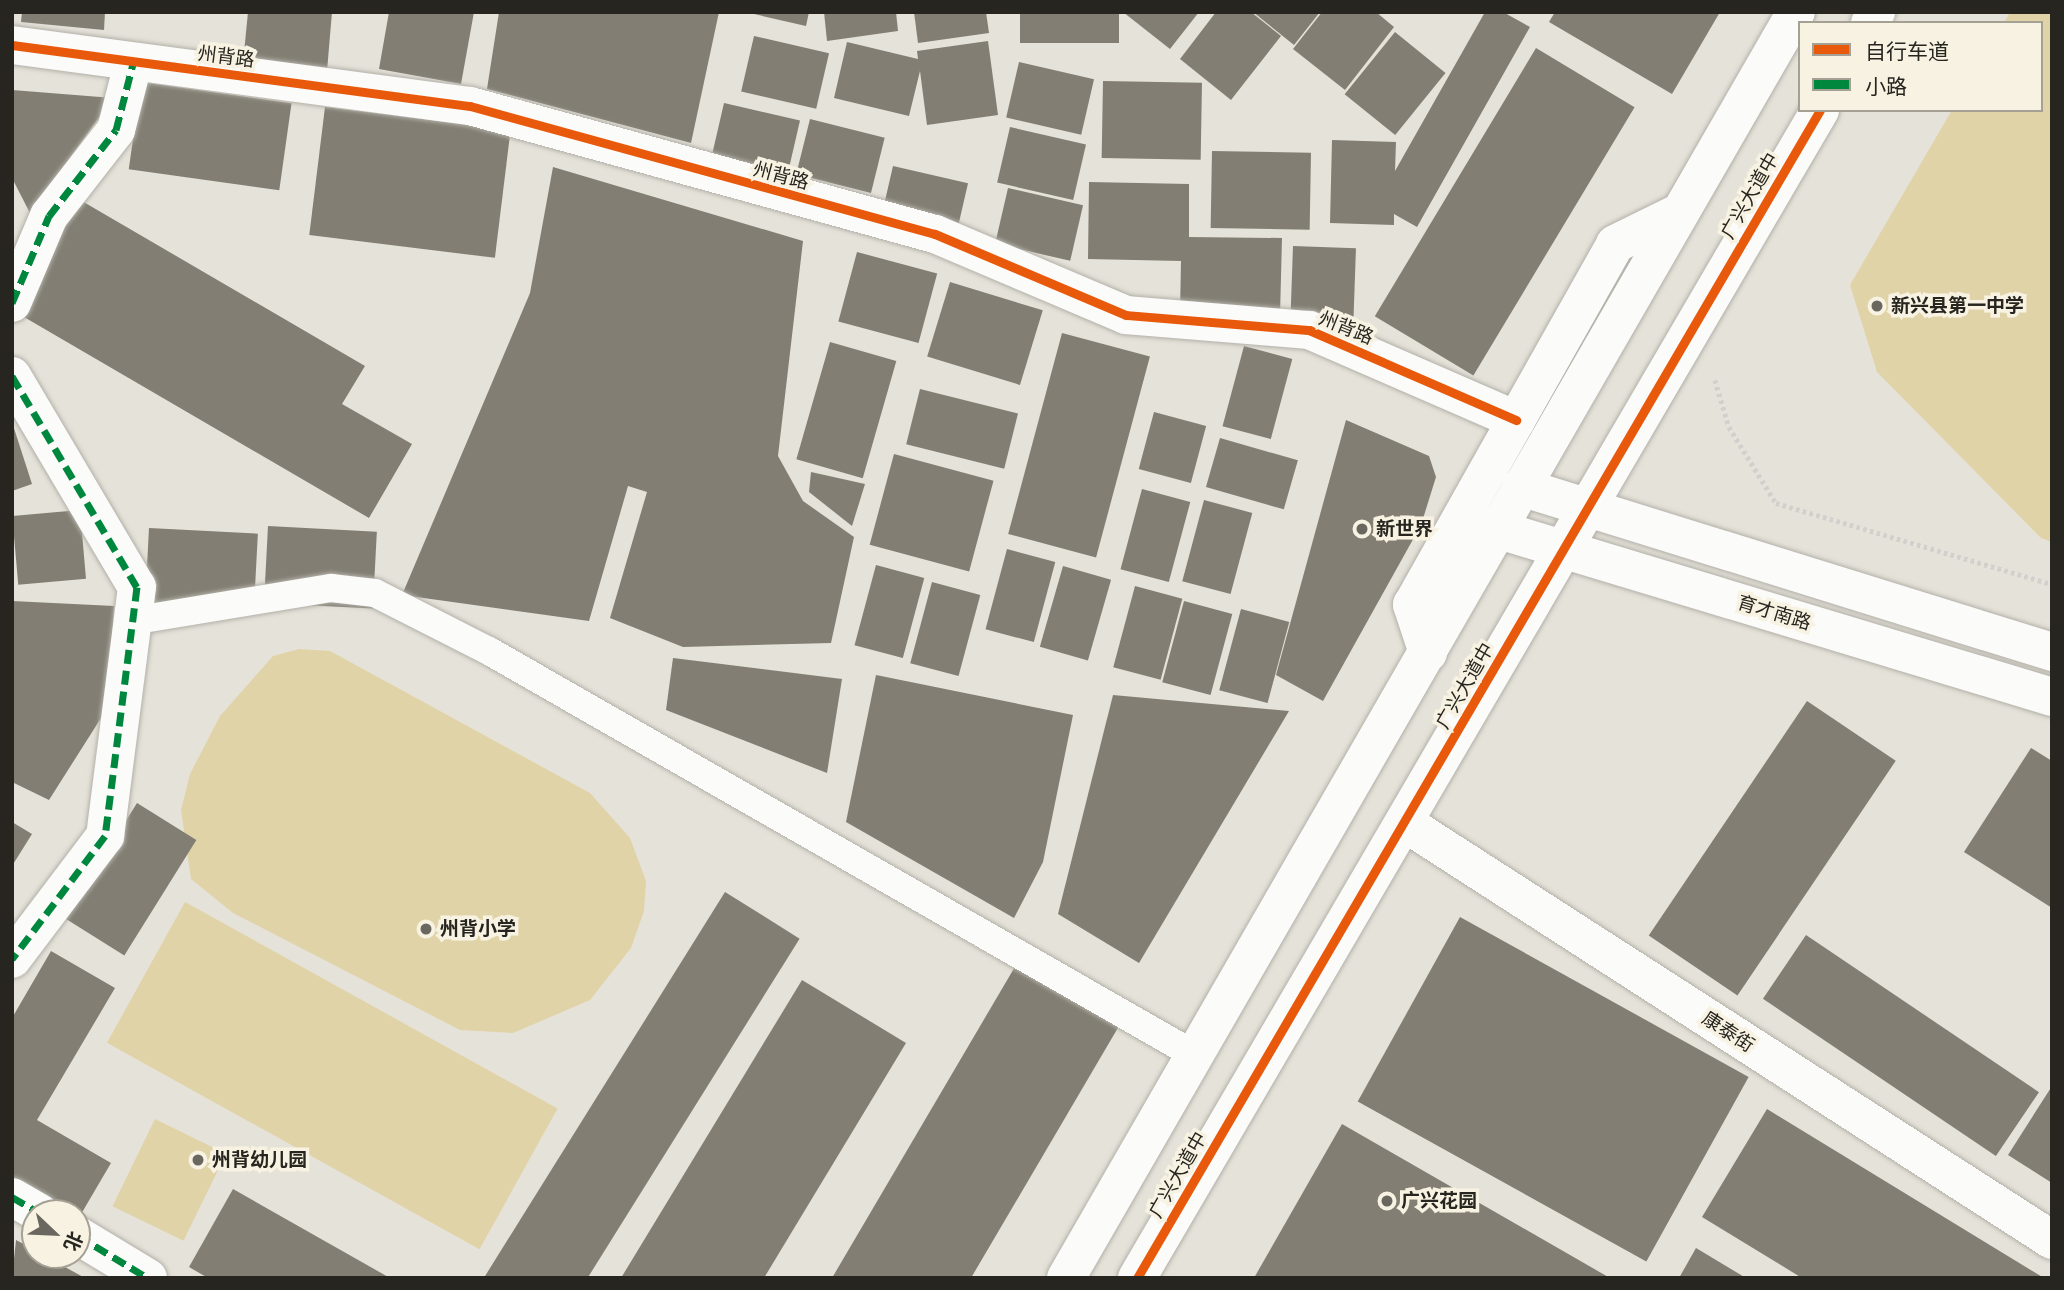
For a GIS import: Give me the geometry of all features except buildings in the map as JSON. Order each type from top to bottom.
[{"type":"main road","points":[[1066,1278],[1193,1054],[1428,653],[1496,528],[1796,12]]},
{"type":"main road","name":"州背路","points":[[12,45],[133,64],[470,106],[936,234],[1126,315],[1309,330],[1516,420]]},
{"type":"main road","points":[[12,303],[49,216],[116,130],[133,64]]},
{"type":"main road","name":"广兴大道中","points":[[1137,1278],[1590,508],[1819,112]]},
{"type":"main road","points":[[1428,653],[1412,605],[1615,244],[1680,212]]},
{"type":"main road","points":[[12,376],[136,587],[105,836],[12,959]]},
{"type":"main road","points":[[1521,486],[2052,652]]},
{"type":"main road","name":"育才南路","points":[[1496,528],[2052,697]]},
{"type":"main road","name":"康泰街","points":[[1405,823],[2052,1240]]},
{"type":"main road","points":[[91,1243],[148,1278]]},
{"type":"lane","points":[[131,621],[331,588],[375,593],[489,651],[1193,1054]]},
{"type":"path","points":[[1698,323],[1728,427],[1776,503],[2052,584]]},
{"type":"shaded area","points":[[2010,12],[2052,12],[2052,542],[2041,538],[1877,372],[1850,285],[1951,112],[2043,112],[2043,21],[2005,21]]},
{"type":"shaded area","points":[[299,649],[330,651],[590,793],[630,838],[646,881],[644,911],[631,948],[590,1000],[513,1033],[460,1030],[233,913],[191,879],[181,810],[190,774],[220,716],[273,656]]},
{"type":"shaded area","points":[[185,902],[558,1109],[480,1249],[107,1043]]},
{"type":"shaded area","points":[[155,1119],[226,1154],[183,1241],[112,1206]]},
{"type":"marked path","points":[[12,303],[49,216],[116,130],[133,64]]},
{"type":"marked path","points":[[12,376],[137,587],[105,836],[12,959]]},
{"type":"marked path","points":[[12,1197],[21,1202]]},
{"type":"marked path","points":[[91,1243],[148,1278]]},
{"type":"cycle path","points":[[12,45],[470,106],[935,234],[1126,315],[1309,330],[1516,420]]},
{"type":"cycle path","points":[[1137,1278],[1819,112]]},
{"type":"place","name":"新兴县第一中学","points":[[1877,306]]},
{"type":"place","name":"新世界","points":[[1362,529]]},
{"type":"place","name":"州背小学","points":[[426,929]]},
{"type":"place","name":"州背幼儿园","points":[[198,1160]]},
{"type":"place","name":"广兴花园","points":[[1387,1201]]}]
